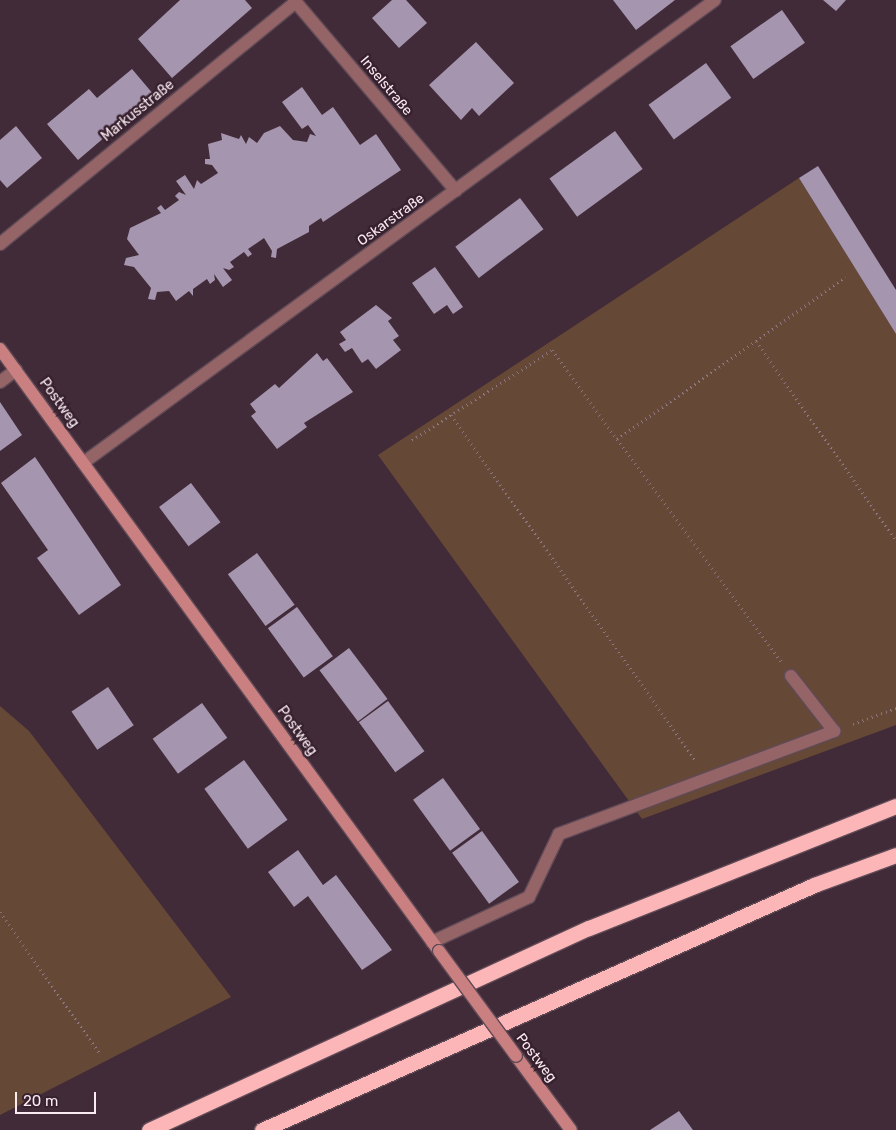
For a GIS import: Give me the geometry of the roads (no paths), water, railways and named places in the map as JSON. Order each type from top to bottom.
[{"type":"highway","points":[[149,1130],[589,928],[896,806]]},
{"type":"highway","points":[[262,1130],[805,889],[896,854]]},
{"type":"main road","name":"Postweg","points":[[0,349],[435,947],[571,1130]]},
{"type":"street","name":"Oskarstraße","points":[[84,463],[715,0]]},
{"type":"street","name":"Inselstraße","points":[[295,1],[456,191]]},
{"type":"street","name":"Markusstraße","points":[[0,244],[295,1]]},
{"type":"street","points":[[0,382],[16,370]]},
{"type":"street","points":[[435,947],[529,897],[559,834],[834,731],[791,676]]}]
